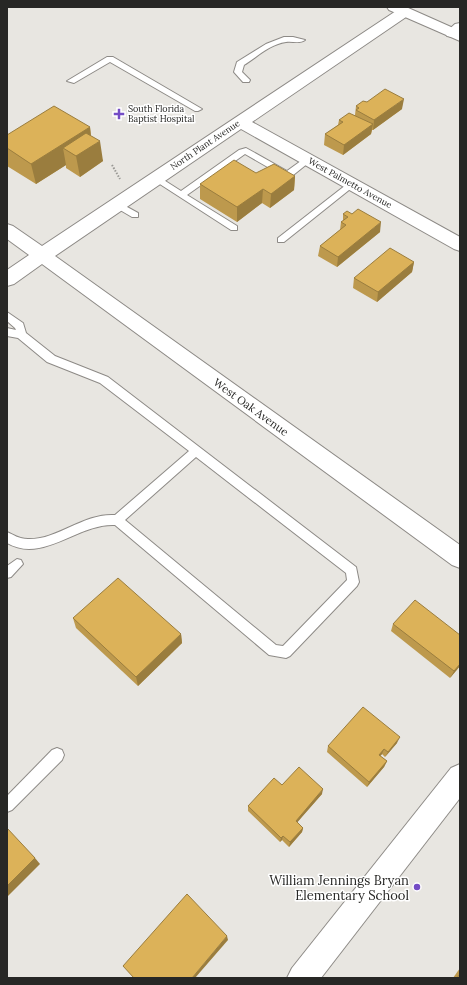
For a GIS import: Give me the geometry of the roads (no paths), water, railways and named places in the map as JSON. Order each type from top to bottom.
[{"type":"street","points":[[399,10],[457,33]]},
{"type":"street","name":"North Plant Avenue","points":[[7,279],[240,122],[399,10]]},
{"type":"street","name":"West Palmetto Avenue","points":[[240,122],[460,245]]},
{"type":"street","name":"West Oak Avenue","points":[[7,230],[460,558]]},
{"type":"street","points":[[302,978],[460,777]]},
{"type":"lane","points":[[246,80],[238,72],[240,64],[280,40],[291,38],[301,40]]},
{"type":"lane","points":[[71,81],[110,59],[198,110]]},
{"type":"lane","points":[[181,195],[242,152],[246,151],[285,174],[289,174],[308,160]]},
{"type":"lane","points":[[156,179],[234,228]]},
{"type":"lane","points":[[281,240],[352,184]]},
{"type":"lane","points":[[118,205],[135,215]]},
{"type":"lane","points":[[7,316],[20,326],[21,335]]},
{"type":"lane","points":[[7,332],[21,335],[51,359],[104,380],[352,571],[353,582],[286,652],[273,651],[117,520],[101,520],[35,545],[12,542],[7,537]]},
{"type":"lane","points":[[117,520],[196,451]]},
{"type":"lane","points":[[7,573],[17,564]]},
{"type":"lane","points":[[7,805],[57,755]]},
{"type":"place","name":"South Florida Baptist Hospital","points":[[119,114]]},
{"type":"place","name":"William Jennings Bryan Elementary School","points":[[417,887]]}]
